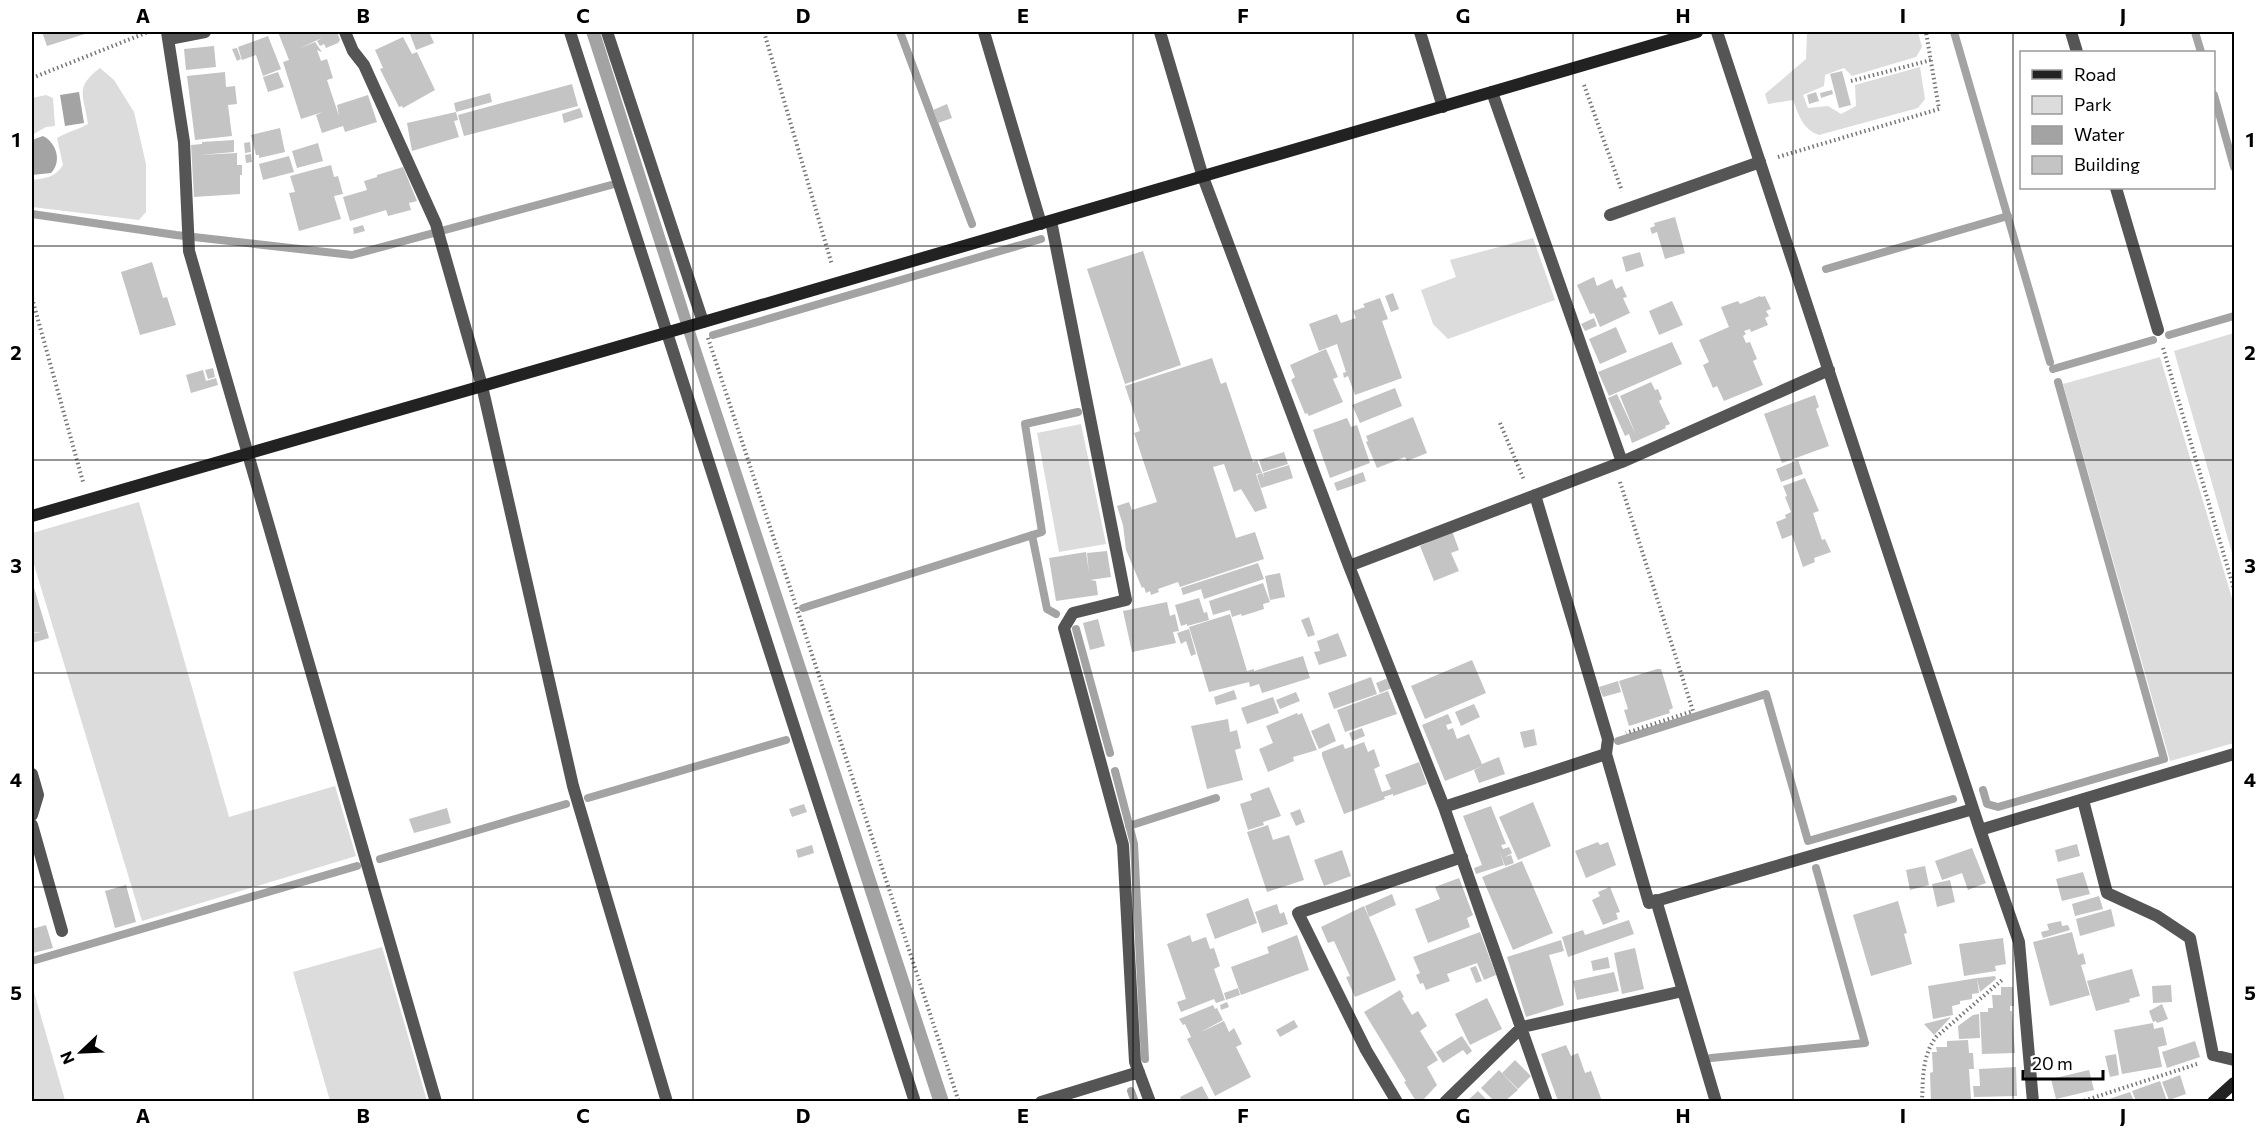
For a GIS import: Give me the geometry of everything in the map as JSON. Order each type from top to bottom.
[{"type":"street","points":[[205,32],[168,35],[184,142],[189,246],[436,1101]]},
{"type":"street","points":[[345,32],[353,51],[364,65],[436,224],[482,386],[573,786],[667,1101]]},
{"type":"street","points":[[570,32],[670,332],[915,1101]]},
{"type":"street","points":[[607,32],[701,323]]},
{"type":"street","points":[[984,32],[1046,222],[1126,600],[1073,613],[1064,628],[1123,846],[1135,1062],[1150,1101]]},
{"type":"street","points":[[1160,32],[1203,177],[1349,566],[1444,807],[1547,1101]]},
{"type":"street","points":[[1420,32],[1443,107]]},
{"type":"street","points":[[32,516],[1697,32]]},
{"type":"street","points":[[1717,32],[2019,942],[2033,1101]]},
{"type":"street","points":[[2071,32],[2077,51]]},
{"type":"street","points":[[1492,92],[1618,463]]},
{"type":"street","points":[[1610,215],[1760,162]]},
{"type":"street","points":[[2116,189],[2158,330]]},
{"type":"street","points":[[1349,566],[1618,463],[1828,370]]},
{"type":"street","points":[[1533,496],[1608,739],[1606,754],[1649,903],[1973,808]]},
{"type":"street","points":[[1444,807],[1606,754]]},
{"type":"street","points":[[1980,830],[2235,754]]},
{"type":"street","points":[[32,774],[38,795],[32,815]]},
{"type":"street","points":[[2082,800],[2107,894],[2157,915],[2190,938],[2213,1055],[2235,1060]]},
{"type":"street","points":[[32,825],[62,931]]},
{"type":"street","points":[[1397,1101],[1366,1050],[1298,913],[1462,857]]},
{"type":"street","points":[[1656,900],[1716,1101]]},
{"type":"street","points":[[1445,1101],[1522,1027],[1683,991]]},
{"type":"street","points":[[1041,1101],[1139,1072]]},
{"type":"street","points":[[2213,1101],[2235,1083]]},
{"type":"path","points":[[32,78],[149,32]]},
{"type":"path","points":[[764,32],[837,283]]},
{"type":"path","points":[[1760,162],[1939,109],[1926,32]]},
{"type":"path","points":[[1851,81],[1930,60]]},
{"type":"path","points":[[1578,67],[1628,209]]},
{"type":"path","points":[[32,298],[88,500]]},
{"type":"path","points":[[701,323],[959,1101]]},
{"type":"path","points":[[2158,330],[2235,589]]},
{"type":"path","points":[[1500,423],[1533,496]]},
{"type":"path","points":[[1608,739],[1693,711],[1618,463]]},
{"type":"path","points":[[1922,1101],[1925,1058],[1928,1048],[1936,1037],[2021,964]]},
{"type":"path","points":[[2080,1101],[2203,1063],[2213,1055]]},
{"type":"green space","points":[[1807,32],[1918,32],[1922,47],[1916,57],[1852,76],[1844,68],[1825,75],[1824,86],[1803,95],[1808,108],[1828,106],[1841,114],[1856,106],[1855,85],[1920,67],[1925,99],[1918,108],[1819,135],[1813,132],[1802,121],[1793,100],[1768,104],[1765,94],[1806,59]]},
{"type":"green space","points":[[100,68],[114,80],[134,112],[146,164],[146,212],[139,220],[32,207],[32,180],[53,175],[63,165],[57,138],[88,124],[83,99],[84,87]]},
{"type":"green space","points":[[46,95],[53,98],[55,126],[46,127],[32,135],[32,98]]},
{"type":"green space","points":[[1533,238],[1555,300],[1448,339],[1433,324],[1421,290],[1456,277],[1450,260]]},
{"type":"green space","points":[[2234,333],[2234,560],[2174,351]]},
{"type":"green space","points":[[2160,357],[2234,605],[2234,743],[2170,761],[2063,384]]},
{"type":"green space","points":[[1081,424],[1106,544],[1059,552],[1037,433]]},
{"type":"green space","points":[[139,502],[229,817],[335,786],[356,856],[142,921],[32,558],[32,533]]},
{"type":"green space","points":[[382,947],[427,1101],[330,1101],[293,972]]},
{"type":"green space","points":[[32,985],[65,1100],[32,1101]]},
{"type":"water","points":[[586,32],[600,32],[698,340],[949,1101],[933,1101]]},
{"type":"water","points":[[79,92],[84,123],[65,126],[60,95]]},
{"type":"water","points":[[43,136],[55,148],[56,164],[51,173],[32,175],[32,140]]},
{"type":"building","points":[[42,32],[91,32],[47,46]]},
{"type":"building","points":[[278,32],[337,32],[340,40],[338,43],[326,48],[324,44],[320,46],[317,41],[322,38],[298,49],[315,42],[322,52],[317,50],[321,61],[327,59],[333,78],[327,80],[339,116],[337,105],[368,95],[377,122],[345,132],[343,126],[322,133],[316,115],[323,112],[301,119],[283,62],[289,60]]},
{"type":"building","points":[[429,32],[434,43],[416,50],[410,34]]},
{"type":"building","points":[[268,36],[281,69],[263,76],[256,55],[242,60],[238,47]]},
{"type":"building","points":[[403,37],[412,54],[417,52],[435,90],[403,108],[399,107],[380,69],[383,68],[375,50]]},
{"type":"building","points":[[214,46],[216,67],[186,70],[184,49]]},
{"type":"building","points":[[237,48],[241,59],[237,61],[232,49]]},
{"type":"building","points":[[1842,71],[1851,105],[1839,108],[1830,74]]},
{"type":"building","points":[[225,72],[226,87],[235,86],[237,104],[228,105],[232,136],[195,140],[187,76]]},
{"type":"building","points":[[278,72],[284,87],[268,92],[263,77]]},
{"type":"building","points":[[572,84],[578,106],[464,136],[458,115]]},
{"type":"building","points":[[1832,90],[1833,94],[1821,98],[1820,93]]},
{"type":"building","points":[[1816,92],[1819,101],[1809,104],[1807,95]]},
{"type":"building","points":[[490,93],[492,102],[456,112],[454,103]]},
{"type":"building","points":[[947,104],[952,118],[938,123],[933,110]]},
{"type":"building","points":[[580,108],[583,117],[564,123],[562,114]]},
{"type":"building","points":[[456,112],[458,120],[454,121],[459,137],[412,151],[407,123]]},
{"type":"building","points":[[280,128],[285,152],[259,158],[259,155],[256,155],[251,135]]},
{"type":"building","points":[[234,140],[234,152],[200,155],[237,153],[237,165],[242,165],[240,194],[194,197],[191,145]]},
{"type":"building","points":[[250,142],[251,152],[245,153],[244,143]]},
{"type":"building","points":[[318,143],[323,161],[297,168],[292,151]]},
{"type":"building","points":[[251,154],[252,162],[246,163],[245,155]]},
{"type":"building","points":[[289,156],[294,172],[263,180],[259,164]]},
{"type":"building","points":[[331,165],[334,177],[338,176],[343,194],[334,196],[341,219],[299,231],[289,193],[295,192],[290,176]]},
{"type":"building","points":[[403,167],[417,201],[409,203],[411,210],[388,216],[386,210],[350,221],[343,197],[367,190],[364,181]]},
{"type":"building","points":[[1675,217],[1685,253],[1665,259],[1657,232],[1652,234],[1650,228],[1655,226],[1654,223]]},
{"type":"building","points":[[363,225],[365,231],[354,234],[353,228]]},
{"type":"building","points":[[1143,251],[1181,365],[1125,384],[1087,269]]},
{"type":"building","points":[[1640,252],[1644,266],[1626,272],[1622,257]]},
{"type":"building","points":[[152,262],[163,298],[167,297],[176,325],[140,335],[121,272]]},
{"type":"building","points":[[1594,277],[1597,286],[1612,279],[1616,289],[1622,286],[1627,297],[1623,298],[1630,313],[1600,327],[1594,313],[1590,314],[1577,285]]},
{"type":"building","points":[[1393,293],[1399,309],[1391,312],[1385,296]]},
{"type":"building","points":[[1765,296],[1771,309],[1766,311],[1769,316],[1765,318],[1768,325],[1751,332],[1750,329],[1744,331],[1746,334],[1743,336],[1746,343],[1750,342],[1757,359],[1753,361],[1763,385],[1724,401],[1717,386],[1713,388],[1703,365],[1709,362],[1699,340],[1729,327],[1721,307],[1738,301],[1740,304]]},
{"type":"building","points":[[1380,298],[1388,319],[1382,321],[1402,378],[1355,395],[1348,376],[1344,378],[1343,373],[1346,372],[1337,344],[1319,351],[1309,324],[1337,314],[1341,323],[1356,318],[1353,311],[1365,307],[1363,304]]},
{"type":"building","points":[[1672,301],[1683,325],[1659,335],[1649,311]]},
{"type":"building","points":[[1594,318],[1597,326],[1585,331],[1581,324]]},
{"type":"building","points":[[1616,327],[1627,352],[1600,364],[1589,339]]},
{"type":"building","points":[[1672,342],[1682,364],[1609,396],[1598,372]]},
{"type":"building","points":[[1326,349],[1338,377],[1333,379],[1343,402],[1309,416],[1305,414],[1291,380],[1295,377],[1290,365]]},
{"type":"building","points":[[1212,358],[1221,384],[1226,382],[1253,462],[1257,460],[1262,473],[1256,474],[1267,508],[1255,512],[1241,489],[1234,492],[1224,464],[1213,467],[1236,538],[1255,532],[1264,559],[1180,587],[1178,582],[1158,589],[1159,592],[1151,595],[1150,591],[1146,593],[1144,587],[1142,588],[1126,550],[1123,525],[1117,506],[1129,502],[1132,510],[1157,502],[1134,433],[1140,431],[1125,386]]},
{"type":"building","points":[[213,368],[215,377],[208,379],[205,370]]},
{"type":"building","points":[[203,370],[206,381],[216,378],[218,385],[191,393],[186,375]]},
{"type":"building","points":[[1651,382],[1655,390],[1658,389],[1662,399],[1659,401],[1670,424],[1632,443],[1629,434],[1625,436],[1608,398],[1617,394],[1636,435],[1620,396]]},
{"type":"building","points":[[1395,388],[1402,406],[1360,423],[1352,405]]},
{"type":"building","points":[[1815,395],[1819,407],[1816,409],[1829,446],[1782,463],[1764,414]]},
{"type":"building","points":[[1413,417],[1427,453],[1407,461],[1405,457],[1377,468],[1366,442],[1368,441],[1366,436]]},
{"type":"building","points":[[1347,418],[1351,427],[1357,425],[1370,463],[1330,478],[1313,430]]},
{"type":"building","points":[[1284,452],[1288,464],[1263,472],[1259,460]]},
{"type":"building","points":[[1798,460],[1803,474],[1781,482],[1776,469]]},
{"type":"building","points":[[1289,465],[1293,478],[1261,488],[1257,475],[1262,473],[1264,477],[1263,473]]},
{"type":"building","points":[[1363,472],[1366,481],[1337,491],[1334,483]]},
{"type":"building","points":[[1805,478],[1819,511],[1813,513],[1822,540],[1825,539],[1831,552],[1814,558],[1815,562],[1803,567],[1792,535],[1782,539],[1776,522],[1786,518],[1785,515],[1791,512],[1783,486]]},
{"type":"building","points":[[1452,531],[1459,550],[1451,553],[1459,571],[1434,581],[1420,546]]},
{"type":"building","points":[[1107,551],[1111,577],[1090,580],[1096,581],[1098,595],[1056,601],[1049,558],[1086,552],[1089,573],[1087,553]]},
{"type":"building","points":[[1258,563],[1264,579],[1204,599],[1201,589],[1183,595],[1181,588]]},
{"type":"building","points":[[1280,573],[1285,597],[1270,600],[1265,576]]},
{"type":"building","points":[[32,581],[49,638],[32,643],[32,634],[40,632],[32,633]]},
{"type":"building","points":[[1263,583],[1270,602],[1263,604],[1264,609],[1242,616],[1241,614],[1232,617],[1230,610],[1213,615],[1209,601]]},
{"type":"building","points":[[1199,598],[1209,620],[1181,626],[1175,605]]},
{"type":"building","points":[[1167,602],[1170,616],[1175,614],[1179,631],[1173,632],[1176,643],[1132,652],[1123,611]]},
{"type":"building","points":[[1230,614],[1247,671],[1254,669],[1254,671],[1303,656],[1310,678],[1262,693],[1259,684],[1250,687],[1249,682],[1209,692],[1189,627]]},
{"type":"building","points":[[1309,617],[1315,635],[1308,637],[1301,620]]},
{"type":"building","points":[[1098,619],[1105,646],[1090,650],[1083,623]]},
{"type":"building","points":[[1189,629],[1196,654],[1191,656],[1186,641],[1181,644],[1177,633]]},
{"type":"building","points":[[1338,633],[1347,656],[1319,665],[1314,652],[1320,651],[1317,641]]},
{"type":"building","points":[[1472,660],[1486,693],[1425,719],[1411,686]]},
{"type":"building","points":[[1661,669],[1673,708],[1669,710],[1670,713],[1629,726],[1624,710],[1628,709],[1619,681]]},
{"type":"building","points":[[1371,677],[1377,694],[1334,709],[1328,693]]},
{"type":"building","points":[[1388,678],[1392,688],[1380,693],[1376,683]]},
{"type":"building","points":[[1618,681],[1621,692],[1603,697],[1599,687]]},
{"type":"building","points":[[1234,690],[1237,699],[1216,705],[1214,697]]},
{"type":"building","points":[[1388,691],[1397,714],[1345,732],[1337,710]]},
{"type":"building","points":[[1296,692],[1300,701],[1280,709],[1276,700]]},
{"type":"building","points":[[1273,697],[1279,713],[1247,724],[1241,708]]},
{"type":"building","points":[[1474,704],[1480,717],[1461,726],[1455,712]]},
{"type":"building","points":[[1297,713],[1298,715],[1302,713],[1317,750],[1293,757],[1294,761],[1268,772],[1259,749],[1273,743],[1266,726]]},
{"type":"building","points":[[1448,714],[1452,723],[1446,725],[1448,730],[1453,728],[1457,739],[1469,734],[1482,764],[1499,757],[1505,774],[1479,783],[1474,770],[1483,766],[1445,781],[1422,725]]},
{"type":"building","points":[[1228,719],[1230,732],[1237,730],[1241,748],[1235,750],[1243,780],[1207,789],[1191,726]]},
{"type":"building","points":[[1329,723],[1336,741],[1319,749],[1311,731]]},
{"type":"building","points":[[1362,728],[1365,736],[1352,741],[1349,733]]},
{"type":"building","points":[[1534,729],[1537,745],[1524,748],[1520,732]]},
{"type":"building","points":[[1364,742],[1368,752],[1374,749],[1380,766],[1374,769],[1382,792],[1391,789],[1385,775],[1419,762],[1427,784],[1384,797],[1385,799],[1344,814],[1322,752],[1343,744],[1345,749]]},
{"type":"building","points":[[1269,787],[1281,816],[1248,830],[1240,804],[1252,800],[1250,794]]},
{"type":"building","points":[[1533,802],[1551,846],[1518,860],[1499,817]]},
{"type":"building","points":[[804,804],[807,812],[792,817],[789,809]]},
{"type":"building","points":[[1491,806],[1506,844],[1501,845],[1503,849],[1509,847],[1512,853],[1505,857],[1511,855],[1514,863],[1505,866],[1500,852],[1504,865],[1476,874],[1474,868],[1482,865],[1463,816]]},
{"type":"building","points":[[447,808],[451,823],[414,833],[409,819]]},
{"type":"building","points":[[1300,809],[1305,822],[1296,826],[1290,813]]},
{"type":"building","points":[[1268,825],[1273,840],[1289,835],[1304,880],[1267,892],[1247,832]]},
{"type":"building","points":[[1598,842],[1600,845],[1608,842],[1616,865],[1586,878],[1575,851]]},
{"type":"building","points":[[2077,844],[2080,856],[2058,862],[2055,850]]},
{"type":"building","points":[[812,845],[814,853],[798,858],[796,850]]},
{"type":"building","points":[[1972,848],[1986,883],[1968,890],[1962,873],[1942,880],[1935,861]]},
{"type":"building","points":[[1342,850],[1351,876],[1324,886],[1314,860]]},
{"type":"building","points":[[1522,861],[1553,933],[1513,950],[1482,877]]},
{"type":"building","points":[[1925,866],[1929,885],[1910,890],[1906,870]]},
{"type":"building","points":[[2083,872],[2090,894],[2062,901],[2056,879]]},
{"type":"building","points":[[1459,878],[1473,915],[1467,918],[1470,927],[1428,943],[1415,909],[1440,899],[1435,887]]},
{"type":"building","points":[[1950,880],[1955,902],[1937,907],[1932,884]]},
{"type":"building","points":[[126,885],[136,922],[115,928],[105,891]]},
{"type":"building","points":[[1610,887],[1620,912],[1616,913],[1618,919],[1603,925],[1592,900],[1600,896],[1598,892]]},
{"type":"building","points":[[1392,894],[1396,905],[1369,917],[1365,906]]},
{"type":"building","points":[[2099,896],[2103,909],[2075,916],[2072,904]]},
{"type":"building","points":[[1248,898],[1257,923],[1215,939],[1206,914]]},
{"type":"building","points":[[1898,901],[1907,933],[1904,934],[1912,964],[1871,976],[1853,915]]},
{"type":"building","points":[[1277,904],[1280,914],[1284,912],[1288,924],[1262,933],[1255,912]]},
{"type":"building","points":[[1364,906],[1396,980],[1355,997],[1346,977],[1350,976],[1334,941],[1328,943],[1321,927]]},
{"type":"building","points":[[2111,909],[2115,926],[2080,936],[2076,919]]},
{"type":"building","points":[[1629,920],[1634,934],[1568,957],[1562,937],[1583,930],[1585,935]]},
{"type":"building","points":[[2061,921],[2062,926],[2068,925],[2070,930],[2043,938],[2041,932],[2049,930],[2047,924]]},
{"type":"building","points":[[46,925],[53,948],[33,953],[32,929]]},
{"type":"building","points":[[1480,932],[1496,975],[1484,980],[1477,963],[1447,974],[1450,981],[1426,990],[1423,983],[1420,984],[1416,975],[1420,973],[1413,957]]},
{"type":"building","points":[[2072,932],[2078,955],[2083,953],[2086,964],[2081,965],[2090,995],[2050,1006],[2033,942]]},
{"type":"building","points":[[1190,935],[1192,942],[1206,937],[1210,949],[1214,948],[1220,966],[1214,969],[1225,1000],[1216,1003],[1214,999],[1181,1012],[1177,1002],[1186,999],[1167,944]]},
{"type":"building","points":[[1297,935],[1309,970],[1241,995],[1231,967],[1269,953],[1267,947]]},
{"type":"building","points":[[2003,938],[2006,964],[1995,966],[1996,971],[1964,976],[1959,944]]},
{"type":"building","points":[[1561,940],[1564,951],[1549,955],[1564,1005],[1526,1017],[1507,957]]},
{"type":"building","points":[[1635,948],[1644,989],[1622,994],[1614,953]]},
{"type":"building","points":[[1608,957],[1610,968],[1593,971],[1591,961]]},
{"type":"building","points":[[1476,966],[1482,981],[1476,983],[1470,968]]},
{"type":"building","points":[[2132,969],[2140,996],[2129,999],[2130,1002],[2096,1011],[2087,981]]},
{"type":"building","points":[[1614,972],[1619,991],[1577,1000],[1573,981]]},
{"type":"building","points":[[1995,976],[1996,979],[1980,992],[1977,978]]},
{"type":"building","points":[[1977,978],[1979,993],[1972,994],[1972,999],[1960,1001],[1960,1004],[1952,1006],[1953,1015],[1933,1019],[1928,986]]},
{"type":"building","points":[[2171,985],[2172,1002],[2153,1003],[2152,986]]},
{"type":"building","points":[[2001,987],[2013,987],[2014,1006],[2010,1006],[2010,1011],[2012,1011],[2015,1053],[1982,1054],[1980,1012],[1988,1012],[1988,1008],[1993,1008],[1992,995],[2001,995]]},
{"type":"building","points":[[1238,988],[1240,995],[1226,1000],[1224,993]]},
{"type":"building","points":[[1400,990],[1412,1015],[1418,1011],[1427,1026],[1420,1031],[1438,1060],[1427,1067],[1437,1085],[1422,1101],[1416,1101],[1364,1012]]},
{"type":"building","points":[[1487,998],[1502,1029],[1470,1045],[1455,1014]]},
{"type":"building","points":[[1227,1002],[1229,1007],[1221,1010],[1220,1005]]},
{"type":"building","points":[[2162,1004],[2168,1019],[2153,1022],[2149,1011]]},
{"type":"building","points":[[1213,1005],[1223,1020],[1199,1033],[1224,1021],[1229,1032],[1234,1028],[1242,1044],[1236,1047],[1251,1077],[1215,1096],[1187,1039],[1191,1037],[1185,1024],[1183,1025],[1179,1019]]},
{"type":"building","points":[[1979,1014],[1980,1038],[1959,1039],[1958,1026],[1973,1015]]},
{"type":"building","points":[[1951,1017],[1934,1035],[1924,1024]]},
{"type":"building","points":[[1294,1020],[1298,1027],[1280,1037],[1276,1030]]},
{"type":"building","points":[[2153,1023],[2154,1029],[2163,1027],[2167,1045],[2158,1047],[2162,1067],[2122,1074],[2114,1030]]},
{"type":"building","points":[[1462,1036],[1472,1051],[1467,1055],[1463,1050],[1443,1063],[1436,1052]]},
{"type":"building","points":[[1968,1040],[1969,1053],[1973,1053],[1974,1069],[1969,1069],[1971,1099],[1931,1101],[1932,1052],[1937,1052],[1936,1047],[1947,1047],[1947,1041]]},
{"type":"building","points":[[2195,1041],[2200,1057],[2167,1068],[2162,1052]]},
{"type":"building","points":[[1566,1045],[1571,1056],[1578,1053],[1585,1073],[1591,1071],[1602,1101],[1558,1101],[1541,1054]]},
{"type":"building","points":[[2116,1054],[2119,1075],[2110,1077],[2105,1056]]},
{"type":"building","points":[[1515,1060],[1531,1076],[1518,1089],[1502,1073]]},
{"type":"building","points":[[2016,1067],[2017,1096],[1974,1097],[1973,1086],[1980,1086],[1979,1069]]},
{"type":"building","points":[[1499,1070],[1518,1090],[1505,1101],[1494,1101],[1481,1088]]},
{"type":"building","points":[[2089,1070],[2094,1090],[2056,1099],[2051,1079]]},
{"type":"building","points":[[2180,1075],[2186,1094],[2169,1100],[2162,1082]]},
{"type":"building","points":[[2160,1081],[2167,1101],[2136,1101],[2132,1091]]},
{"type":"building","points":[[1202,1086],[1210,1101],[1182,1101],[1180,1097]]},
{"type":"building","points":[[1478,1091],[1488,1101],[1467,1101]]},
{"type":"building","points":[[2130,1092],[2134,1101],[2103,1101]]},
{"type":"waterway","points":[[900,32],[972,224]]},
{"type":"waterway","points":[[1954,32],[2050,362]]},
{"type":"waterway","points":[[2195,32],[2201,51]]},
{"type":"waterway","points":[[2215,99],[2234,167]]},
{"type":"waterway","points":[[32,214],[176,235],[352,255],[611,185]]},
{"type":"waterway","points":[[1826,269],[2008,216]]},
{"type":"waterway","points":[[713,335],[1041,239]]},
{"type":"waterway","points":[[2169,335],[2234,316]]},
{"type":"waterway","points":[[2053,369],[2153,340]]},
{"type":"waterway","points":[[1983,790],[1987,804],[1998,807],[2164,759],[2058,382]]},
{"type":"waterway","points":[[803,608],[1042,532],[1025,424],[1078,412]]},
{"type":"waterway","points":[[1032,535],[1047,609],[1056,614]]},
{"type":"waterway","points":[[1076,629],[1110,753]]},
{"type":"waterway","points":[[1618,741],[1766,694],[1808,841],[1953,799]]},
{"type":"waterway","points":[[588,798],[786,740]]},
{"type":"waterway","points":[[1115,771],[1134,844],[1145,1059]]},
{"type":"waterway","points":[[1129,826],[1216,798]]},
{"type":"waterway","points":[[380,859],[566,804]]},
{"type":"waterway","points":[[32,961],[357,866]]},
{"type":"waterway","points":[[1711,1058],[1865,1043],[1816,868]]},
{"type":"waterway","points":[[1131,1091],[1135,1102]]}]
